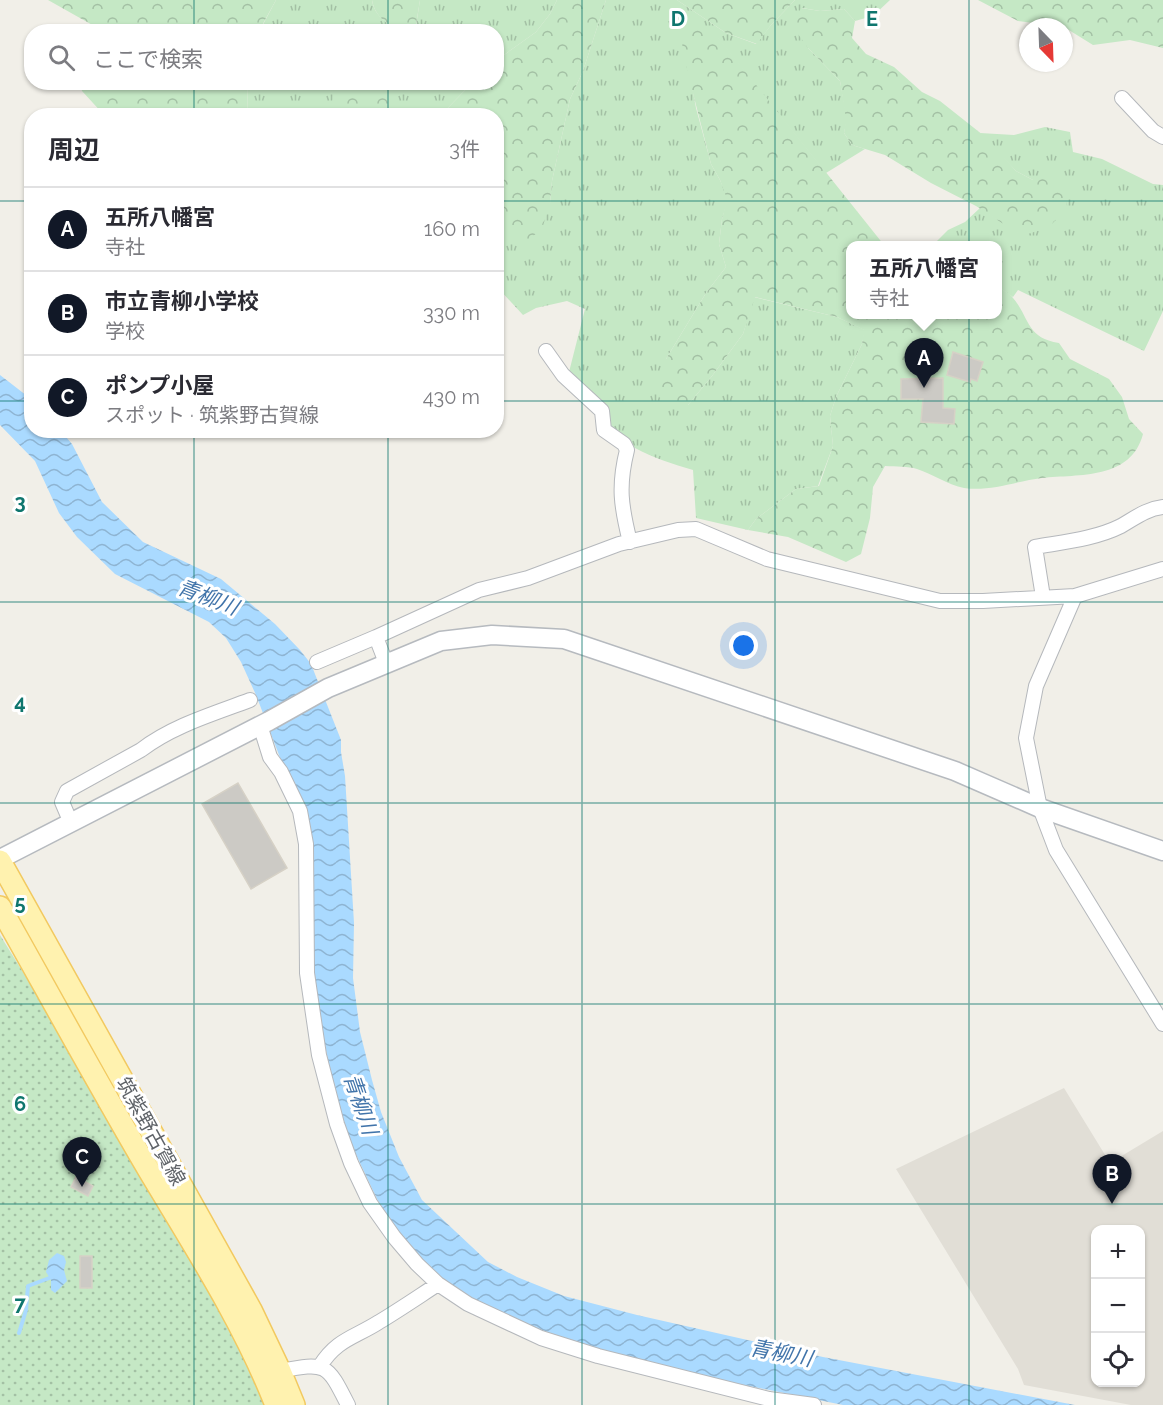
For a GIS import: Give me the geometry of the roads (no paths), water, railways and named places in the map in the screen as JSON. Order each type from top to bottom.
[{"type":"main road","name":"筑紫野古賀線","points":[[0,860],[245,1299],[294,1405]]},
{"type":"main road","name":"筑紫野古賀線","points":[[0,907],[108,1099],[235,1316],[276,1405]]},
{"type":"street","points":[[1122,98],[1153,131],[1163,137]]},
{"type":"street","points":[[546,351],[563,375],[602,411],[604,430],[624,444],[627,450],[621,476],[621,507],[630,542]]},
{"type":"street","points":[[1043,597],[1035,547],[1086,537],[1120,526],[1135,516],[1154,508],[1163,507]]},
{"type":"street","points":[[317,662],[479,590],[528,578],[630,542],[678,530],[696,529],[767,559],[940,601],[1075,596],[1163,569]]},
{"type":"street","points":[[1075,596],[1036,686],[1026,738],[1040,808],[1056,850],[1163,1023]]},
{"type":"street","points":[[0,860],[265,723],[318,693],[441,641],[492,635],[564,639],[955,771],[1040,808],[1163,851]]},
{"type":"street","points":[[376,637],[386,663]]},
{"type":"street","points":[[71,823],[62,802],[67,790],[195,720],[250,700]]},
{"type":"street","points":[[265,723],[270,757],[281,772],[300,811],[306,844],[307,973],[319,1055],[337,1124],[351,1163],[370,1203],[394,1237],[438,1284],[468,1304],[541,1338],[598,1356],[769,1399],[810,1405]]},
{"type":"street","points":[[320,1366],[328,1352],[338,1344],[377,1324],[438,1284]]},
{"type":"street","points":[[280,1371],[302,1366],[320,1366],[337,1382],[348,1405]]},
{"type":"water","name":"青柳川","points":[[0,375],[24,394],[24,438],[67,438],[102,502],[143,542],[221,579],[275,624],[311,664],[341,740],[354,923],[353,978],[360,1032],[381,1112],[399,1157],[422,1200],[488,1262],[517,1277],[564,1296],[637,1315],[823,1357],[1075,1405],[843,1405],[695,1375],[541,1330],[502,1314],[466,1295],[431,1270],[403,1239],[377,1199],[351,1144],[335,1095],[317,1005],[311,890],[284,768],[241,662],[226,638],[209,622],[115,574],[77,537],[59,513],[35,461],[0,425]]},
{"type":"water","points":[[57,1253],[64,1256],[67,1281],[55,1293],[51,1290],[51,1280],[46,1272],[49,1260]]},
{"type":"waterway","points":[[19,1333],[26,1310],[28,1286],[52,1277]]},
{"type":"place","name":"五所八幡宮","points":[[924,388]]},
{"type":"place","name":"ポンプ小屋","points":[[82,1187]]},
{"type":"place","name":"市立青柳小学校","points":[[1112,1204]]}]
